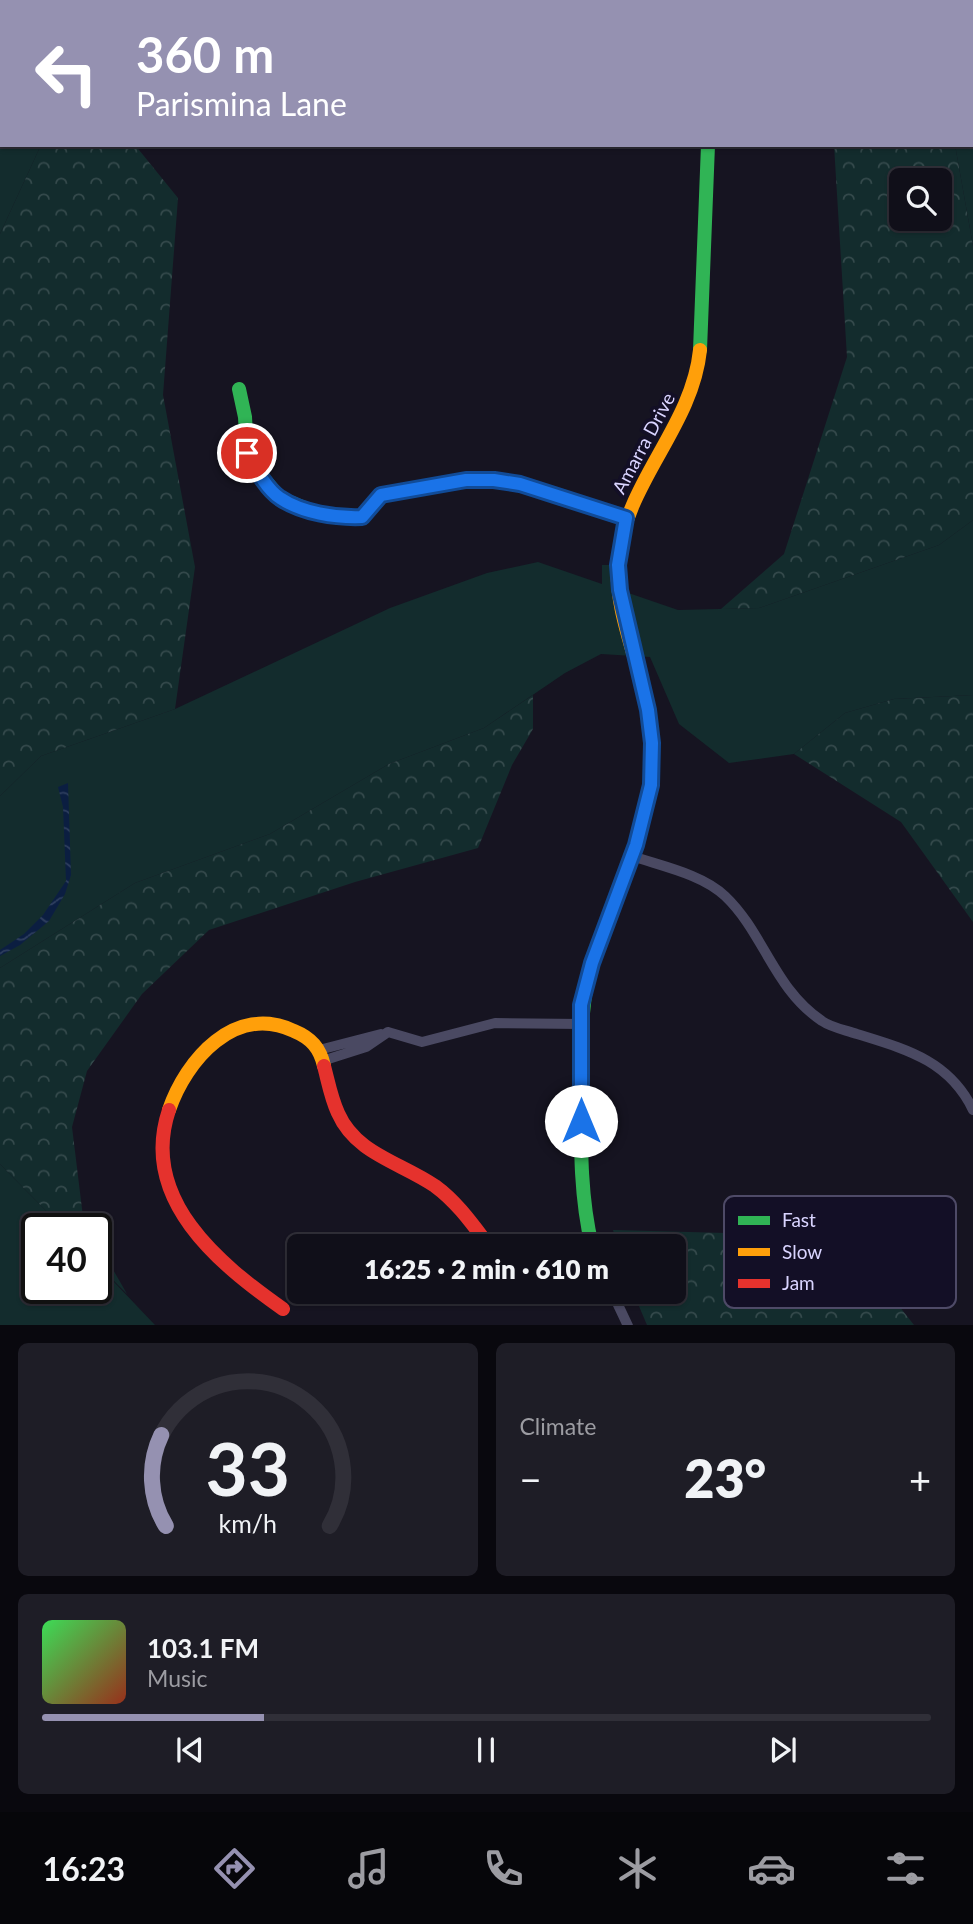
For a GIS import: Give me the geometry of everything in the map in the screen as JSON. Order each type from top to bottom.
[{"type":"street","name":"Amarra Drive","points":[[589,1234],[582,1157],[581,1005],[592,963],[632,856],[651,785],[652,743],[643,684],[620,590],[618,565],[626,518],[692,392],[701,351],[709,147]]},
{"type":"street","points":[[239,389],[245,417],[247,453],[279,498],[314,512],[339,518],[362,517],[381,495],[466,480],[494,480],[520,484],[626,518]]},
{"type":"street","points":[[632,856],[703,882],[723,894],[739,912],[783,983],[801,1004],[824,1023],[921,1055],[960,1089],[973,1110]]},
{"type":"street","points":[[321,1055],[388,1032],[422,1042],[495,1023],[582,1024]]},
{"type":"street","points":[[284,1309],[216,1257],[178,1205],[169,1187],[164,1164],[167,1112],[180,1082],[198,1054],[227,1032],[254,1024],[278,1025],[295,1031],[321,1055],[339,1118],[358,1142],[438,1188],[479,1234]]},
{"type":"street","points":[[618,1304],[628,1325]]},
{"type":"green space","points":[[0,147],[40,147],[0,234]]},
{"type":"green space","points":[[40,147],[137,147],[178,198],[163,395],[195,567],[175,709],[41,756],[0,796],[0,234]]},
{"type":"green space","points":[[834,147],[955,147],[973,246],[973,520],[939,545],[759,608],[721,609],[784,554],[847,357]]},
{"type":"green space","points":[[955,147],[973,147],[973,246]]},
{"type":"green space","points":[[973,520],[973,695],[894,699],[845,713],[794,754],[729,763],[679,724],[650,657],[601,654],[565,673],[484,728],[389,764],[270,834],[135,883],[0,968],[0,796],[41,756],[175,709],[390,608],[487,573],[538,562],[602,584],[602,565],[612,565],[614,588],[678,610],[759,608],[939,545]]},
{"type":"green space","points":[[533,695],[533,729],[512,765],[478,848],[355,882],[209,930],[142,994],[87,1071],[72,1127],[83,1213],[48,1213],[0,1164],[0,968],[135,883],[270,834],[389,764],[484,728]]},
{"type":"green space","points":[[973,695],[973,922],[901,822],[794,754],[845,713],[894,699]]},
{"type":"green space","points":[[0,1164],[48,1213],[21,1213],[21,1304],[112,1304],[112,1280],[155,1325],[0,1325]]},
{"type":"green space","points":[[613,1230],[724,1233],[724,1308],[901,1308],[914,1325],[647,1325],[638,1304],[686,1304],[686,1234],[614,1234]]},
{"type":"green space","points":[[112,1268],[127,1294],[112,1279]]},
{"type":"water","points":[[68,783],[71,875],[65,894],[49,921],[20,945],[0,956],[0,950],[24,934],[43,915],[66,881],[63,807],[58,787]]},
{"type":"traffic: fast","points":[[700,350],[708,147]]},
{"type":"traffic: fast","points":[[239,389],[245,417],[247,453],[259,473],[280,498],[314,512],[339,518],[362,517],[381,495],[466,480],[494,480],[520,484],[626,518]]},
{"type":"traffic: fast","points":[[590,1234],[582,1164],[584,1008],[592,964],[644,817],[651,754],[649,718]]},
{"type":"traffic: slow","points":[[649,718],[620,601],[618,562],[623,533],[632,507],[685,405],[700,350]]},
{"type":"traffic: slow","points":[[169,1110],[187,1073],[200,1056],[216,1041],[252,1024],[272,1024],[300,1034],[310,1040],[317,1049],[324,1066]]},
{"type":"traffic: jam","points":[[324,1066],[338,1113],[356,1138],[367,1148],[443,1192],[480,1234]]},
{"type":"traffic: jam","points":[[169,1110],[163,1142],[165,1172],[175,1200],[191,1226],[211,1250],[283,1309]]},
{"type":"route","points":[[247,453],[279,498],[314,512],[339,518],[362,517],[381,495],[466,480],[494,480],[520,484],[626,518],[618,565],[620,590],[648,710],[652,743],[651,785],[636,845],[592,963],[581,1005],[581,1121]]}]
